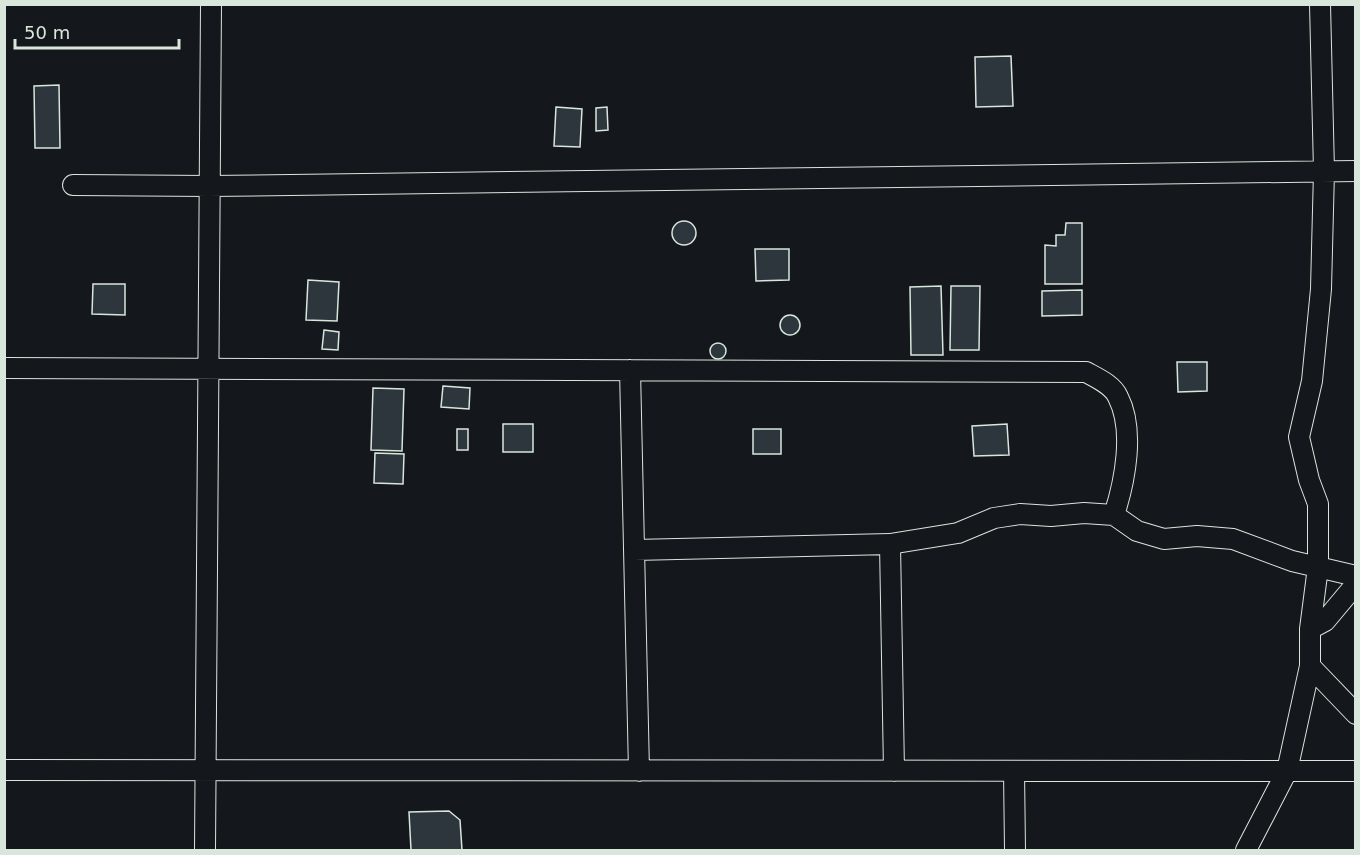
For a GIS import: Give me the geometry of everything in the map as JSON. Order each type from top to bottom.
[{"type":"street","points":[[205,850],[211,4]]},
{"type":"street","points":[[1246,850],[1287,771],[1310,666],[1310,629],[1317,567],[1318,504],[1309,480],[1299,436],[1312,381],[1321,289],[1324,171],[1320,4]]},
{"type":"street","points":[[74,185],[209,186],[1356,171]]},
{"type":"street","points":[[4,368],[1086,372],[1104,381],[1118,396],[1126,432],[1125,481],[1114,515]]},
{"type":"street","points":[[630,370],[639,771]]},
{"type":"street","points":[[634,550],[890,544],[958,533],[994,518],[1020,514],[1051,516],[1084,513],[1114,515],[1137,531],[1164,538],[1197,536],[1233,539],[1317,567],[1356,576]]},
{"type":"street","points":[[890,544],[894,771]]},
{"type":"street","points":[[1310,629],[1325,621],[1356,585]]},
{"type":"street","points":[[1310,666],[1356,714]]},
{"type":"street","points":[[4,770],[1356,771]]},
{"type":"street","points":[[1014,771],[1015,850]]},
{"type":"building","points":[[1011,56],[1013,106],[976,107],[975,57]]},
{"type":"building","points":[[59,85],[60,148],[35,148],[34,86]]},
{"type":"building","points":[[556,107],[582,109],[580,147],[554,146]]},
{"type":"building","points":[[607,107],[608,130],[596,131],[596,108]]},
{"type":"building","points":[[684,221],[692,225],[696,233],[692,241],[684,245],[676,241],[672,233],[676,225]]},
{"type":"building","points":[[1066,223],[1082,223],[1082,284],[1045,284],[1045,245],[1056,246],[1056,235],[1065,235]]},
{"type":"building","points":[[755,249],[789,249],[789,280],[756,281]]},
{"type":"building","points":[[308,280],[339,282],[337,321],[306,320]]},
{"type":"building","points":[[93,284],[125,284],[125,315],[92,314]]},
{"type":"building","points":[[941,286],[943,355],[911,355],[910,287]]},
{"type":"building","points":[[951,286],[980,286],[979,350],[950,350]]},
{"type":"building","points":[[1082,290],[1082,315],[1042,316],[1042,291]]},
{"type":"building","points":[[790,315],[797,318],[800,325],[797,332],[790,335],[783,332],[780,325],[783,318]]},
{"type":"building","points":[[324,330],[339,332],[338,350],[322,349]]},
{"type":"building","points":[[715,343],[721,343],[726,351],[724,357],[715,359],[710,354],[710,348]]},
{"type":"building","points":[[1177,362],[1207,362],[1207,391],[1178,392]]},
{"type":"building","points":[[443,386],[470,388],[469,409],[441,407]]},
{"type":"building","points":[[373,388],[404,389],[402,451],[371,450]]},
{"type":"building","points":[[503,424],[533,424],[533,452],[503,452]]},
{"type":"building","points":[[1007,424],[1009,455],[974,456],[972,426]]},
{"type":"building","points":[[457,429],[468,429],[468,450],[457,450]]},
{"type":"building","points":[[753,429],[781,429],[781,454],[753,454]]},
{"type":"building","points":[[375,453],[404,454],[403,484],[374,483]]},
{"type":"building","points":[[449,811],[460,820],[462,850],[411,850],[409,812]]}]
